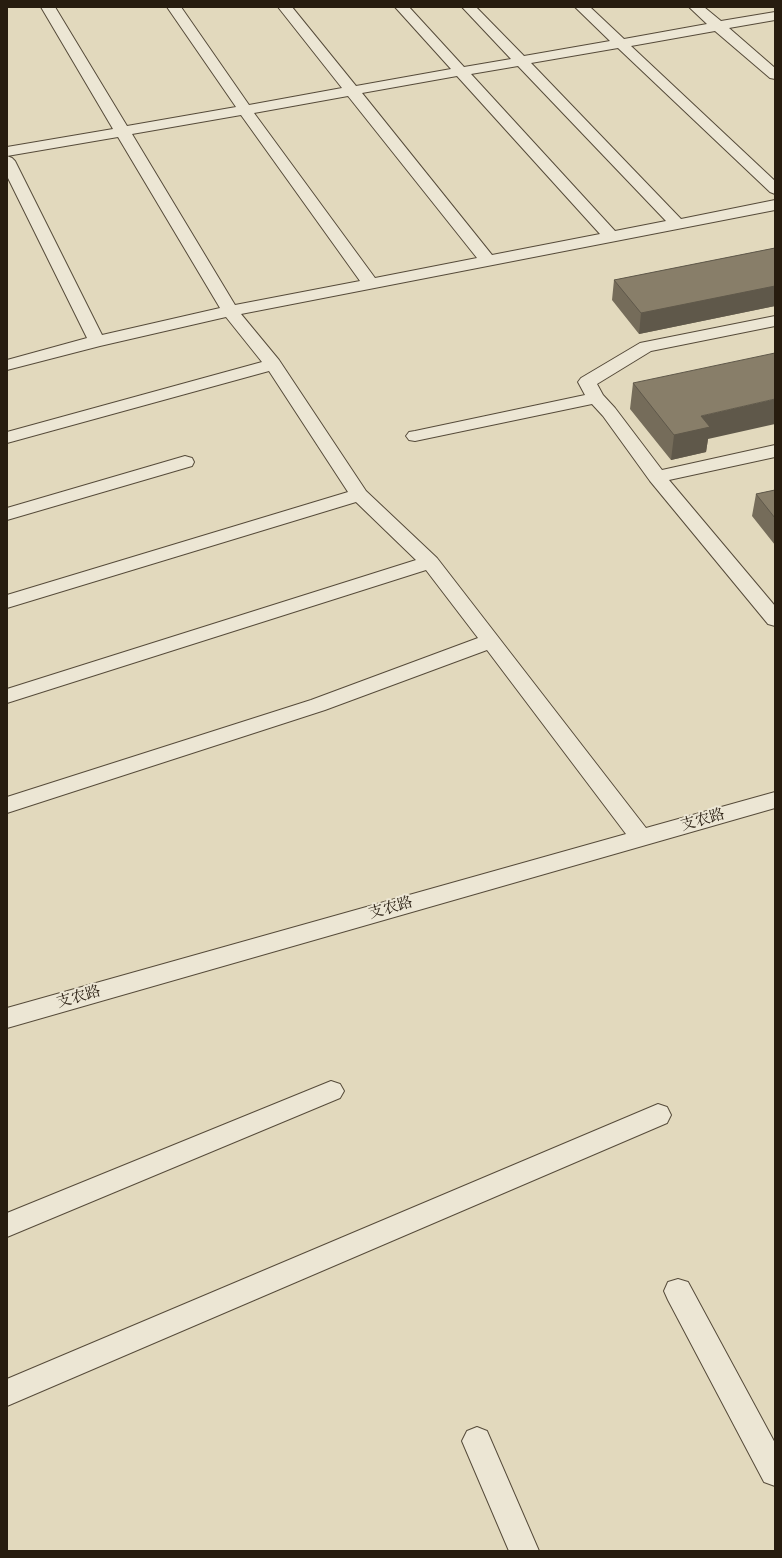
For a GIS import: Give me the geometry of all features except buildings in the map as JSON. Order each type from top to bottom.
[{"type":"street","points":[[48,7],[230,311],[273,364],[359,495],[430,562],[642,839]]},
{"type":"street","points":[[174,7],[245,110],[370,284]]},
{"type":"street","points":[[285,7],[488,261]]},
{"type":"street","points":[[402,7],[611,237]]},
{"type":"street","points":[[469,7],[677,224]]},
{"type":"street","points":[[582,7],[775,189]]},
{"type":"street","points":[[696,7],[775,75]]},
{"type":"street","points":[[7,152],[775,16]]},
{"type":"street","points":[[7,161],[98,341]]},
{"type":"street","points":[[7,366],[98,341],[230,311],[775,205]]},
{"type":"street","points":[[775,321],[646,347],[587,382],[596,398],[609,412],[657,477],[775,620]]},
{"type":"street","points":[[7,438],[273,364]]},
{"type":"street","points":[[415,436],[596,398]]},
{"type":"street","points":[[657,477],[775,451]]},
{"type":"street","points":[[7,514],[185,462]]},
{"type":"street","points":[[7,602],[359,495]]},
{"type":"street","points":[[7,696],[430,562]]},
{"type":"street","points":[[7,805],[318,704],[491,641]]},
{"type":"street","name":"支农路","points":[[7,1018],[775,800]]},
{"type":"street","points":[[7,1225],[331,1092]]},
{"type":"street","points":[[7,1393],[658,1114]]},
{"type":"street","points":[[678,1291],[775,1472]]},
{"type":"street","points":[[477,1441],[524,1551]]}]
